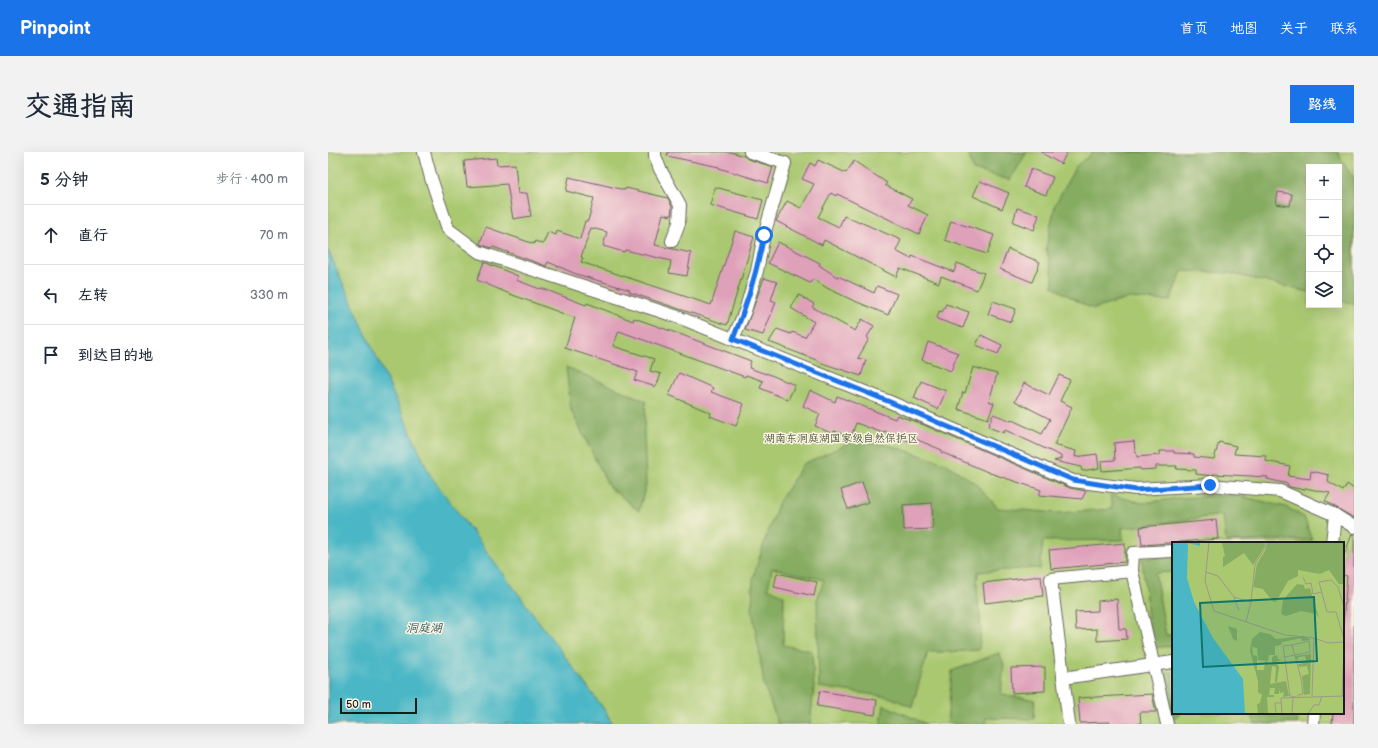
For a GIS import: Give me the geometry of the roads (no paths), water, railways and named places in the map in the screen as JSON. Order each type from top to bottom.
[{"type":"street","points":[[424,152],[448,229],[479,252],[678,317],[890,402],[1073,480],[1136,490],[1210,485],[1280,491],[1335,515],[1354,527]]},
{"type":"street","points":[[655,152],[660,169],[680,205],[679,223],[672,242]]},
{"type":"street","points":[[733,339],[745,311],[757,271],[764,235],[786,158],[750,152]]},
{"type":"street","points":[[1332,542],[1335,515]]},
{"type":"street","points":[[1166,724],[1154,664],[1132,571],[1133,553],[1172,551]]},
{"type":"street","points":[[1069,724],[1051,579],[1132,571]]},
{"type":"street","points":[[1063,678],[1172,662]]},
{"type":"street","points":[[1313,724],[1314,714]]},
{"type":"water","name":"洞庭湖","points":[[328,250],[430,475],[606,712],[612,724],[328,724]]},
{"type":"park label","name":"湖南东洞庭湖国家级自然保护区","points":[[841,438]]}]
